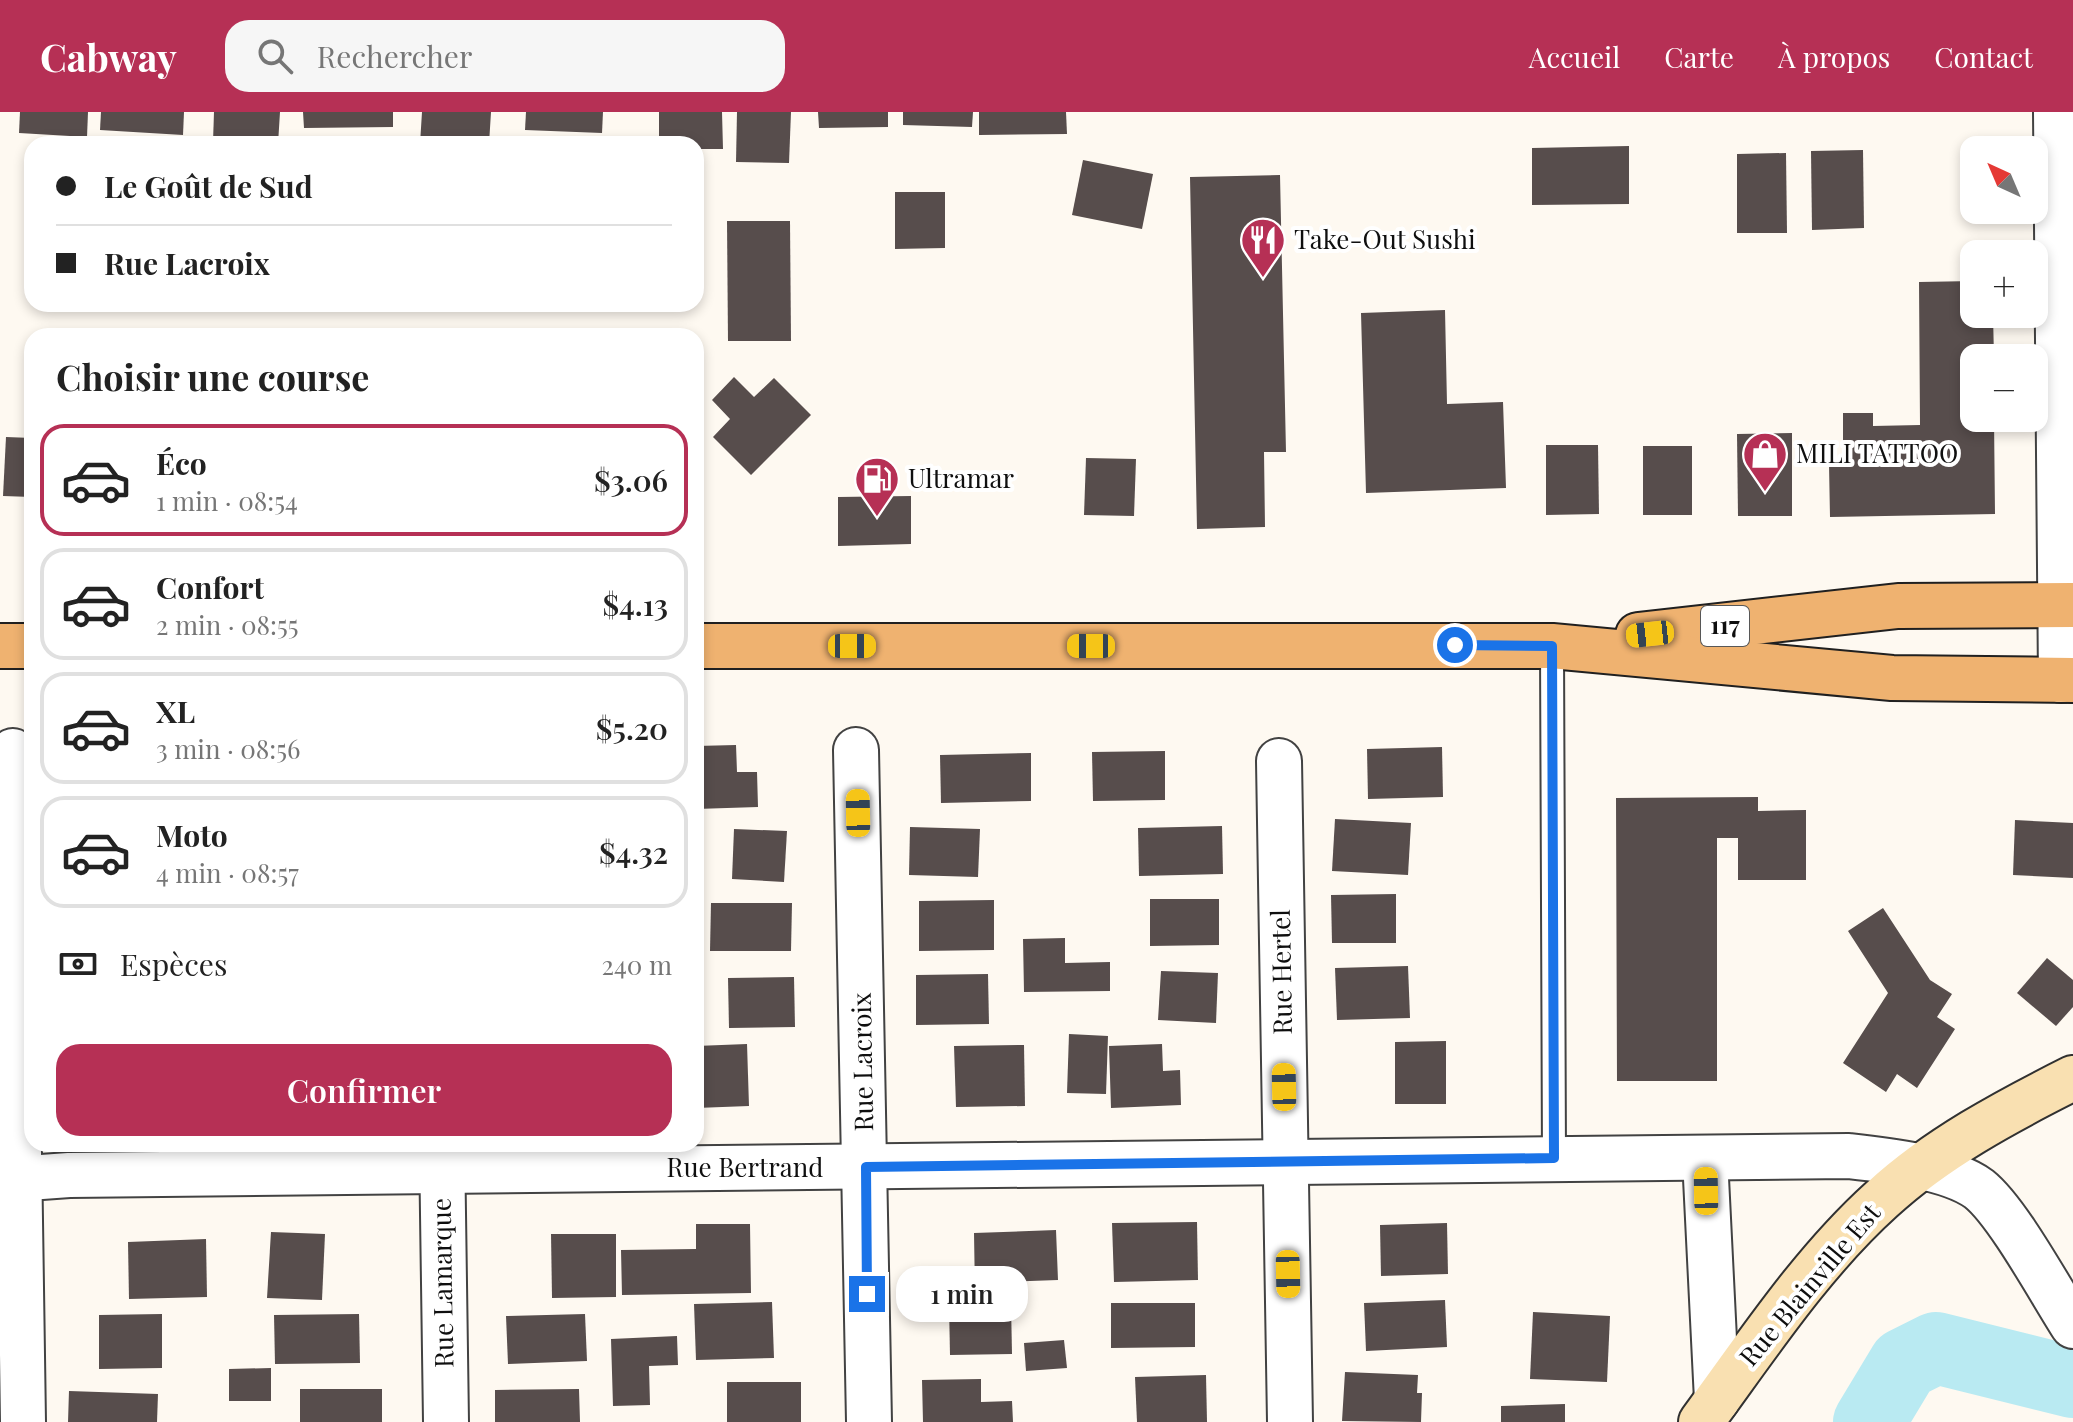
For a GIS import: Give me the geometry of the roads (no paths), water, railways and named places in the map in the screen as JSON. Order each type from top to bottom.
[{"type":"main road","name":"117","points":[[1552,646],[1898,606],[2067,605]]},
{"type":"main road","points":[[0,646],[24,646]]},
{"type":"main road","name":"117","points":[[704,646],[1552,646],[1892,678],[2067,680]]},
{"type":"street","points":[[2056,112],[2066,435],[2067,680]]},
{"type":"street","name":"Rue Lacroix","points":[[856,750],[869,1422]]},
{"type":"street","points":[[13,751],[10,1179],[23,1422]]},
{"type":"street","name":"Rue Hertel","points":[[1279,761],[1290,1422]]},
{"type":"street","name":"Rue Blainville Est","points":[[1709,1411],[1842,1239],[1884,1196],[1921,1168],[2016,1108],[2073,1078]]},
{"type":"street","name":"Rue Bertrand","points":[[10,1179],[442,1158],[866,1167],[1849,1156],[1921,1168],[1967,1182],[1989,1199],[2073,1326]]},
{"type":"street","name":"Rue Lamarque","points":[[442,1158],[446,1422]]},
{"type":"street","name":"Rue Blainville Est","points":[[1705,1158],[1709,1411]]},
{"type":"lane","points":[[1552,646],[1554,1158]]},
{"type":"waterway","points":[[1869,1422],[1904,1364],[1936,1348],[2073,1382]]},
{"type":"place","name":"Take-Out Sushi","points":[[1263,279]]},
{"type":"place","name":"MILI TATTOO","points":[[1765,493]]},
{"type":"place","name":"Ultramar","points":[[877,518]]}]
